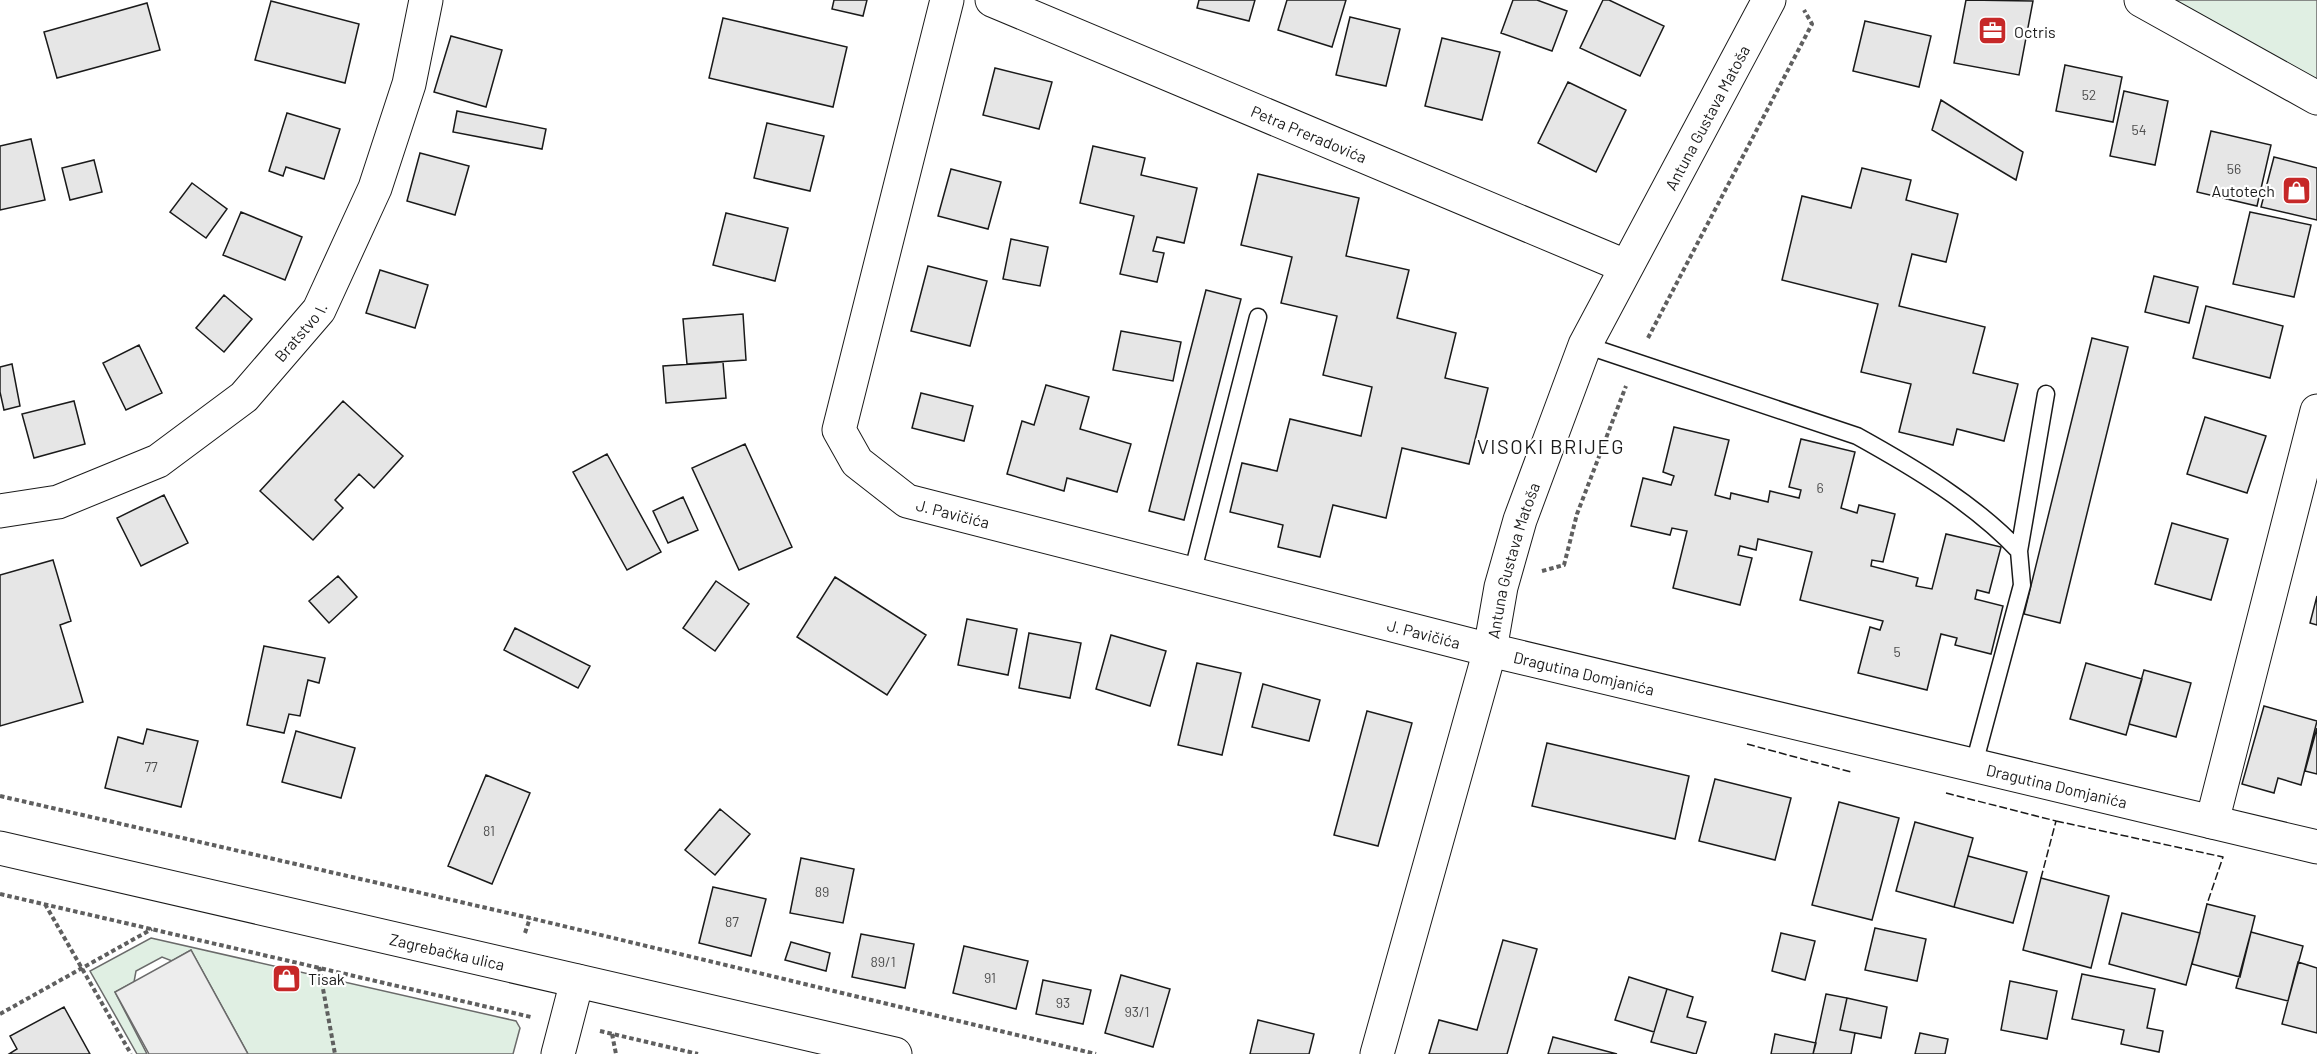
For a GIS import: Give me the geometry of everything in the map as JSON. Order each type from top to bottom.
[{"type":"street","name":"Bratstvo I.","points":[[0,511],[58,501],[158,461],[244,397],[320,310],[375,188],[409,84],[426,0]]},
{"type":"street","name":"J. Pavičića","points":[[947,0],[839,430],[857,462],[907,501],[1490,650]]},
{"type":"street","name":"Petra Preradovića","points":[[992,0],[1625,267]]},
{"type":"street","name":"Antuna Gustava Matoša","points":[[1377,1054],[1490,650],[1501,587],[1520,520],[1584,345],[1769,0]]},
{"type":"street","points":[[2141,0],[2317,99]]},
{"type":"street","points":[[2212,822],[2317,411]]},
{"type":"street","name":"Dragutina Domjanića","points":[[1490,650],[2317,846]]},
{"type":"street","name":"Zagrebačka ulica","points":[[0,848],[895,1054]]},
{"type":"street","points":[[562,1039],[577,981]]},
{"type":"lane","points":[[1191,574],[1258,317]]},
{"type":"lane","points":[[1584,345],[1857,435],[1895,457],[1964,505],[2003,534],[2019,551]]},
{"type":"lane","points":[[1974,764],[2022,585],[2019,551],[2046,394]]},
{"type":"path","points":[[0,796],[518,915],[1096,1054]]},
{"type":"path","points":[[0,894],[503,1012],[562,1039],[612,1034],[698,1054]]},
{"type":"path","points":[[45,904],[131,1054]]},
{"type":"path","points":[[0,1014],[153,929]]},
{"type":"path","points":[[320,968],[335,1054]]},
{"type":"path","points":[[612,1034],[616,1054]]},
{"type":"green space","points":[[2172,0],[2317,0],[2317,82]]},
{"type":"green space","points":[[151,938],[516,1021],[520,1028],[513,1054],[248,1054],[191,950],[172,961],[162,957],[136,971],[134,982],[115,992],[147,1054],[137,1054],[90,971]]},
{"type":"shaded area","points":[[191,950],[248,1054],[149,1054],[115,992]]},
{"type":"building","points":[[834,0],[867,0],[863,16],[832,9]]},
{"type":"building","points":[[1199,0],[1255,0],[1249,21],[1197,8]]},
{"type":"building","points":[[1287,0],[1346,0],[1332,47],[1278,30]]},
{"type":"building","points":[[1513,0],[1537,0],[1567,11],[1552,51],[1501,33]]},
{"type":"building","points":[[1603,0],[1609,0],[1664,26],[1640,76],[1580,48]]},
{"type":"building","points":[[1966,0],[2033,1],[2019,75],[1954,63]]},
{"type":"building","points":[[271,1],[359,24],[345,83],[255,60]]},
{"type":"building","points":[[147,3],[160,50],[57,78],[44,32]]},
{"type":"building","points":[[1350,17],[1400,29],[1386,86],[1336,75]]},
{"type":"building","points":[[723,18],[847,47],[833,107],[709,78]]},
{"type":"building","points":[[1865,21],[1931,36],[1919,87],[1853,71]]},
{"type":"building","points":[[451,36],[502,50],[486,107],[434,92]]},
{"type":"building","points":[[1442,38],[1500,52],[1482,120],[1425,106]]},
{"type":"building","points":[[2065,65],[2122,77],[2113,122],[2056,111]]},
{"type":"building","points":[[995,68],[1052,82],[1039,129],[983,115]]},
{"type":"building","points":[[1568,82],[1626,110],[1596,172],[1538,143]]},
{"type":"building","points":[[2124,91],[2168,101],[2155,165],[2110,156]]},
{"type":"building","points":[[1941,100],[2023,152],[2016,180],[1932,130]]},
{"type":"building","points":[[457,111],[546,129],[542,149],[453,132]]},
{"type":"building","points":[[287,113],[340,129],[324,179],[286,167],[283,176],[269,171]]},
{"type":"building","points":[[767,123],[824,136],[810,191],[754,178]]},
{"type":"building","points":[[2211,131],[2271,145],[2257,206],[2197,192]]},
{"type":"building","points":[[31,139],[45,200],[0,210],[0,146]]},
{"type":"building","points":[[1093,146],[1145,158],[1141,175],[1197,188],[1184,243],[1157,237],[1153,251],[1164,253],[1157,282],[1120,274],[1134,216],[1080,203]]},
{"type":"building","points":[[420,153],[469,166],[455,215],[407,201]]},
{"type":"building","points":[[2274,157],[2317,168],[2317,220],[2261,207]]},
{"type":"building","points":[[94,160],[102,192],[70,200],[62,168]]},
{"type":"building","points":[[1862,168],[1911,180],[1906,200],[1958,214],[1946,262],[1912,254],[1899,306],[1985,327],[1973,373],[2018,384],[2004,441],[1957,429],[1953,445],[1899,432],[1911,384],[1861,372],[1878,304],[1782,280],[1802,196],[1851,208]]},
{"type":"building","points":[[951,169],[1001,182],[988,229],[938,216]]},
{"type":"building","points":[[1258,174],[1359,198],[1346,256],[1409,270],[1397,318],[1456,333],[1445,378],[1488,388],[1469,464],[1402,448],[1386,518],[1333,505],[1320,557],[1278,547],[1283,525],[1230,512],[1242,463],[1277,471],[1290,419],[1361,436],[1372,387],[1323,375],[1337,316],[1281,303],[1292,257],[1241,245]]},
{"type":"building","points":[[192,183],[227,209],[206,238],[170,212]]},
{"type":"building","points":[[241,212],[302,237],[285,280],[223,255]]},
{"type":"building","points":[[2250,212],[2311,225],[2294,297],[2233,284]]},
{"type":"building","points":[[726,213],[788,228],[775,281],[713,265]]},
{"type":"building","points":[[1011,239],[1048,247],[1040,286],[1003,279]]},
{"type":"building","points":[[928,266],[987,281],[970,346],[911,331]]},
{"type":"building","points":[[380,270],[428,285],[415,328],[366,313]]},
{"type":"building","points":[[2154,276],[2198,287],[2189,323],[2145,312]]},
{"type":"building","points":[[1206,290],[1241,299],[1184,520],[1149,511]]},
{"type":"building","points":[[224,295],[252,319],[224,352],[196,328]]},
{"type":"building","points":[[2206,306],[2283,326],[2270,378],[2193,358]]},
{"type":"building","points":[[743,314],[746,360],[687,364],[683,319]]},
{"type":"building","points":[[1121,331],[1181,342],[1173,381],[1113,370]]},
{"type":"building","points":[[2092,338],[2128,347],[2060,623],[2024,614]]},
{"type":"building","points":[[139,345],[162,393],[126,410],[103,363]]},
{"type":"building","points":[[723,362],[726,398],[666,403],[663,366]]},
{"type":"building","points":[[12,364],[20,406],[4,410],[0,392],[0,367]]},
{"type":"building","points":[[1046,385],[1089,397],[1080,429],[1131,444],[1117,492],[1067,478],[1064,491],[1007,474],[1022,421],[1034,425]]},
{"type":"building","points":[[921,393],[973,406],[964,441],[912,428]]},
{"type":"building","points":[[74,401],[85,444],[34,458],[22,414]]},
{"type":"building","points":[[343,401],[403,456],[374,488],[359,474],[335,500],[343,508],[313,540],[260,491]]},
{"type":"building","points":[[2205,417],[2266,436],[2247,493],[2187,474]]},
{"type":"building","points":[[1674,427],[1729,440],[1715,495],[1730,499],[1731,493],[1768,502],[1770,491],[1799,498],[1801,490],[1789,487],[1801,439],[1855,452],[1841,508],[1857,513],[1859,505],[1895,514],[1883,562],[1872,560],[1871,566],[1918,578],[1916,586],[1932,589],[1946,534],[2001,547],[1989,593],[1977,590],[1975,599],[2003,606],[1991,654],[1955,645],[1957,638],[1941,634],[1927,690],[1858,673],[1870,627],[1880,630],[1883,621],[1800,600],[1812,552],[1758,539],[1756,550],[1740,546],[1738,555],[1752,558],[1740,605],[1673,588],[1687,531],[1672,528],[1670,535],[1631,526],[1643,478],[1671,485],[1674,476],[1663,472]]},
{"type":"building","points":[[745,444],[792,547],[739,570],[692,468]]},
{"type":"building","points":[[607,454],[661,552],[627,570],[573,472]]},
{"type":"building","points":[[164,495],[188,543],[141,566],[117,518]]},
{"type":"building","points":[[683,497],[698,530],[668,543],[653,511]]},
{"type":"building","points":[[2172,523],[2228,539],[2211,600],[2155,584]]},
{"type":"building","points":[[53,560],[71,621],[60,625],[83,702],[0,726],[0,575]]},
{"type":"building","points":[[338,576],[357,597],[329,623],[309,601]]},
{"type":"building","points":[[835,577],[926,635],[887,695],[797,637]]},
{"type":"building","points":[[716,581],[749,604],[715,651],[683,628]]},
{"type":"building","points":[[2317,596],[2317,625],[2310,623]]},
{"type":"building","points":[[967,619],[1017,629],[1008,675],[958,665]]},
{"type":"building","points":[[515,628],[590,666],[578,688],[504,650]]},
{"type":"building","points":[[1029,633],[1081,643],[1070,698],[1019,688]]},
{"type":"building","points":[[1111,635],[1166,651],[1150,706],[1096,689]]},
{"type":"building","points":[[264,646],[325,658],[319,683],[308,680],[300,716],[289,714],[284,733],[247,725]]},
{"type":"building","points":[[1197,663],[1241,673],[1222,755],[1178,745]]},
{"type":"building","points":[[2086,663],[2142,679],[2126,735],[2070,719]]},
{"type":"building","points":[[2144,670],[2191,683],[2176,737],[2129,724]]},
{"type":"building","points":[[1263,684],[1320,700],[1309,741],[1252,727]]},
{"type":"building","points":[[2264,706],[2317,721],[2301,785],[2278,778],[2274,793],[2242,784]]},
{"type":"building","points":[[1367,711],[1412,723],[1378,846],[1334,835]]},
{"type":"building","points":[[2317,728],[2317,774],[2305,771]]},
{"type":"building","points":[[147,729],[198,741],[181,807],[105,788],[118,737],[143,744]]},
{"type":"building","points":[[296,731],[355,748],[341,798],[282,782]]},
{"type":"building","points":[[1547,743],[1689,776],[1675,839],[1532,806]]},
{"type":"building","points":[[486,775],[530,793],[492,884],[448,866]]},
{"type":"building","points":[[1715,779],[1791,798],[1775,860],[1699,841]]},
{"type":"building","points":[[1839,802],[1899,818],[1872,920],[1812,905]]},
{"type":"building","points":[[720,809],[750,834],[715,875],[685,850]]},
{"type":"building","points":[[1915,822],[1973,838],[1954,907],[1896,891]]},
{"type":"building","points":[[1968,856],[2027,872],[2013,923],[1954,907]]},
{"type":"building","points":[[801,858],[854,869],[843,923],[790,913]]},
{"type":"building","points":[[2041,878],[2109,896],[2091,968],[2023,950]]},
{"type":"building","points":[[713,887],[766,899],[751,956],[699,943]]},
{"type":"building","points":[[2207,904],[2255,916],[2240,977],[2192,964]]},
{"type":"building","points":[[2122,913],[2200,933],[2186,985],[2109,964]]},
{"type":"building","points":[[1875,928],[1926,939],[1917,981],[1865,970]]},
{"type":"building","points":[[2251,932],[2303,946],[2288,1001],[2236,988]]},
{"type":"building","points":[[1781,933],[1815,941],[1805,980],[1772,971]]},
{"type":"building","points":[[861,934],[914,944],[905,988],[852,977]]},
{"type":"building","points":[[1503,940],[1537,949],[1507,1054],[1429,1054],[1439,1020],[1477,1030]]},
{"type":"building","points":[[791,942],[830,953],[826,971],[785,960]]},
{"type":"building","points":[[964,946],[1028,961],[1016,1009],[953,993]]},
{"type":"building","points":[[2298,962],[2317,968],[2317,1033],[2282,1024]]},
{"type":"building","points":[[2082,974],[2155,989],[2147,1028],[2163,1031],[2159,1052],[2121,1044],[2124,1030],[2072,1019]]},
{"type":"building","points":[[1121,975],[1170,989],[1153,1047],[1105,1033]]},
{"type":"building","points":[[1629,977],[1667,989],[1654,1032],[1615,1020]]},
{"type":"building","points":[[1043,980],[1091,990],[1083,1024],[1036,1014]]},
{"type":"building","points":[[2010,981],[2057,991],[2047,1039],[2001,1030]]},
{"type":"building","points":[[1667,989],[1693,997],[1687,1017],[1706,1022],[1696,1054],[1651,1042]]},
{"type":"building","points":[[1826,994],[1847,998],[1840,1030],[1855,1033],[1851,1054],[1813,1054]]},
{"type":"building","points":[[1847,998],[1887,1007],[1881,1038],[1840,1030]]},
{"type":"building","points":[[64,1007],[90,1054],[9,1054],[17,1049],[10,1036]]},
{"type":"building","points":[[1258,1020],[1314,1034],[1309,1054],[1250,1054]]},
{"type":"building","points":[[1920,1033],[1948,1039],[1945,1054],[1915,1054]]},
{"type":"building","points":[[1775,1034],[1816,1043],[1813,1054],[1771,1054]]},
{"type":"building","points":[[1553,1037],[1617,1054],[1548,1054]]},
{"type":"fence","points":[[1747,744],[1851,772]]},
{"type":"fence","points":[[1946,793],[2056,821],[2041,878]]},
{"type":"fence","points":[[2056,821],[2223,857],[2207,904]]},
{"type":"place","name":"Octris","points":[[1993,31]]},
{"type":"place","name":"Autotech","points":[[2296,190]]},
{"type":"place","name":"Tisak","points":[[287,978]]},
{"type":"district","name":"VISOKI BRIJEG","points":[[1551,446]]}]
